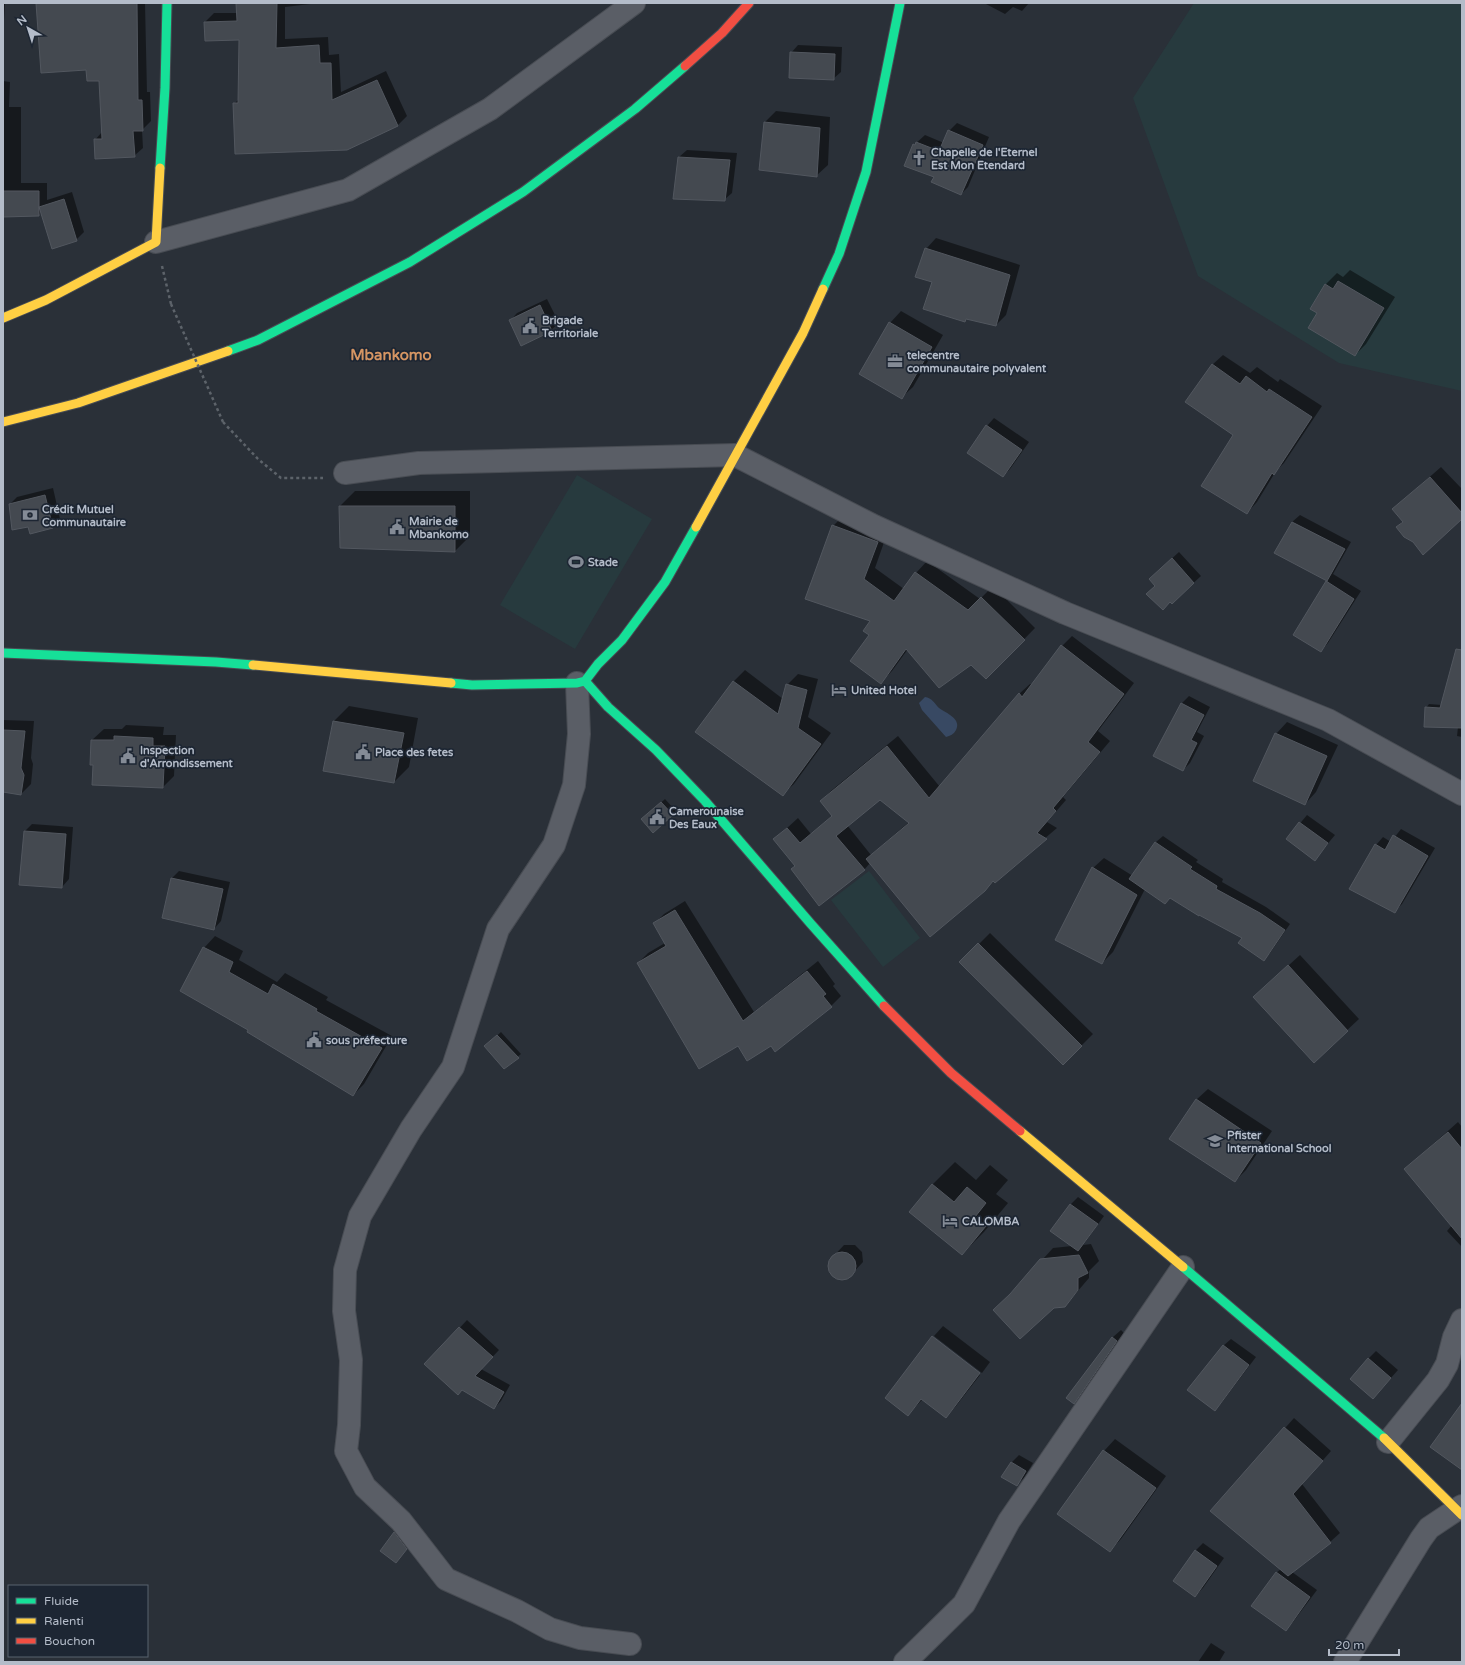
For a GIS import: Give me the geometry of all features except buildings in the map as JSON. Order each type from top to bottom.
[{"type":"main road","points":[[3,318],[46,300],[156,242],[165,88],[167,3]]},
{"type":"main road","points":[[3,422],[78,403],[258,340],[410,262],[523,192],[635,109],[722,33],[749,3]]},
{"type":"main road","points":[[581,682],[622,640],[664,582],[803,333],[839,254],[866,172],[900,3]]},
{"type":"main road","points":[[3,653],[216,662],[472,685],[581,682],[656,750],[705,801],[811,924],[887,1009],[951,1073],[1326,1388],[1388,1442],[1460,1511]]},
{"type":"street","points":[[156,242],[348,190],[490,109],[634,3]]},
{"type":"street","points":[[345,473],[418,463],[735,455],[874,526],[1065,613],[1328,720],[1462,794]]},
{"type":"street","points":[[581,682],[579,734],[574,785],[554,845],[498,929],[453,1067],[411,1129],[360,1216],[345,1270],[344,1311],[351,1360],[349,1425],[346,1451],[365,1487],[401,1521],[446,1579],[517,1611],[550,1629],[580,1638],[630,1644]]},
{"type":"street","points":[[905,1662],[964,1604],[1009,1521],[1183,1267]]},
{"type":"street","points":[[1388,1442],[1441,1375],[1447,1364],[1454,1337],[1462,1320]]},
{"type":"street","points":[[1345,1662],[1429,1528],[1460,1511]]},
{"type":"path","points":[[156,242],[171,304],[223,422],[258,459],[281,478],[319,479],[345,473]]},
{"type":"green space","points":[[1194,3],[1462,3],[1462,391],[1339,363],[1198,276],[1133,98]]},
{"type":"green space","name":"Stade","points":[[577,475],[652,519],[575,649],[500,605]]},
{"type":"green space","points":[[869,871],[920,938],[883,967],[831,900]]},
{"type":"water","points":[[925,697],[931,700],[955,720],[957,726],[953,734],[946,737],[922,710],[919,703]]},
{"type":"traffic: fast","points":[[160,168],[165,88],[167,3]]},
{"type":"traffic: fast","points":[[823,289],[839,254],[866,172],[900,3]]},
{"type":"traffic: fast","points":[[228,351],[258,340],[410,262],[523,192],[635,109],[685,66]]},
{"type":"traffic: fast","points":[[451,683],[472,685],[577,683],[585,681],[598,664],[622,640],[665,582],[696,527]]},
{"type":"traffic: fast","points":[[3,653],[216,662],[253,665]]},
{"type":"traffic: fast","points":[[585,681],[608,707],[656,750],[705,801],[884,1006]]},
{"type":"traffic: fast","points":[[1183,1267],[1384,1438]]},
{"type":"traffic: slow","points":[[3,318],[46,300],[156,242],[160,168]]},
{"type":"traffic: slow","points":[[696,527],[803,333],[823,289]]},
{"type":"traffic: slow","points":[[3,422],[78,403],[228,351]]},
{"type":"traffic: slow","points":[[253,665],[451,683]]},
{"type":"traffic: slow","points":[[1020,1131],[1183,1267]]},
{"type":"traffic: slow","points":[[1384,1438],[1462,1515]]},
{"type":"traffic: jam","points":[[685,66],[722,33],[749,3]]},
{"type":"traffic: jam","points":[[884,1006],[951,1073],[1020,1131]]},
{"type":"place","name":"Chapelle de l'Eternel Est Mon Etendard","points":[[919,158]]},
{"type":"place","name":"Brigade Territoriale","points":[[530,326]]},
{"type":"place","name":"telecentre communautaire polyvalent","points":[[895,361]]},
{"type":"place","name":"Crédit Mutuel Communautaire","points":[[30,515]]},
{"type":"place","name":"Mairie de Mbankomo","points":[[397,527]]},
{"type":"place","name":"Stade","points":[[576,562]]},
{"type":"place","name":"United Hotel","points":[[839,690]]},
{"type":"place","name":"Place des fetes","points":[[363,752]]},
{"type":"place","name":"Inspection d'Arrondissement","points":[[128,756]]},
{"type":"place","name":"Camerounaise Des Eaux","points":[[657,817]]},
{"type":"place","name":"sous préfecture","points":[[314,1040]]},
{"type":"place","name":"Pfister International School","points":[[1215,1141]]},
{"type":"place","name":"CALOMBA","points":[[950,1221]]},
{"type":"district","name":"Mbankomo","points":[[391,355]]}]
